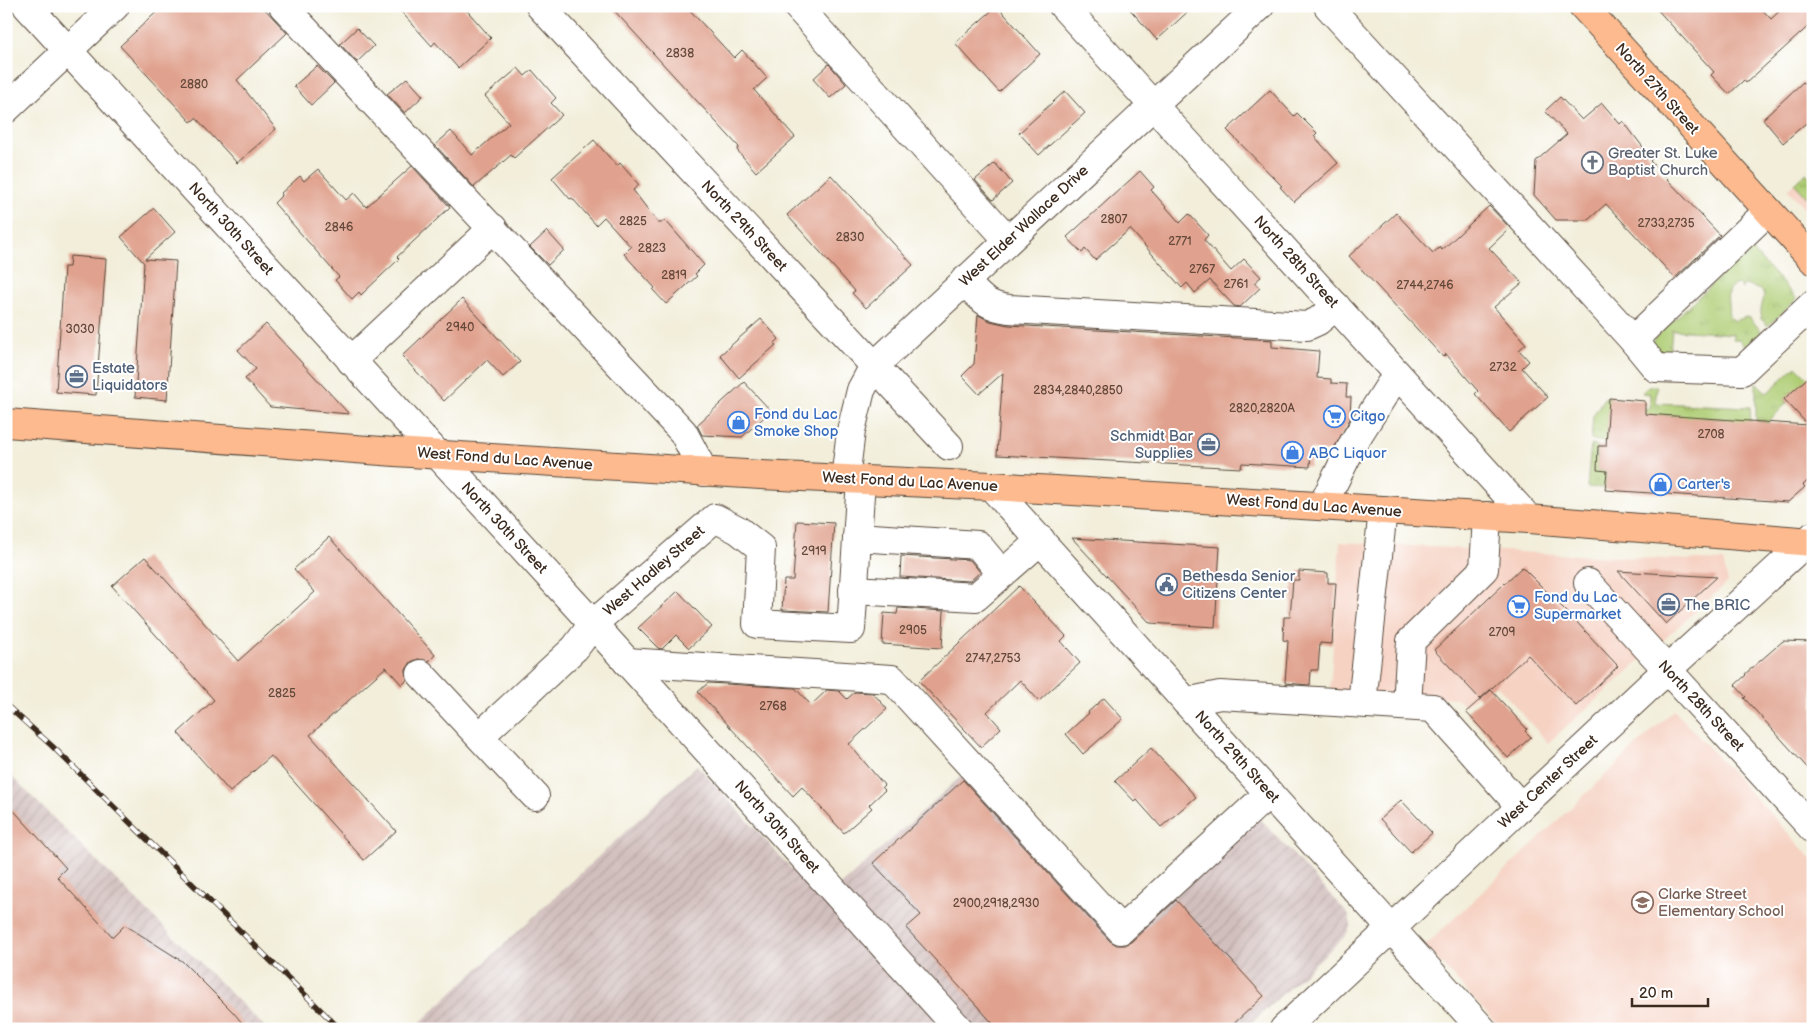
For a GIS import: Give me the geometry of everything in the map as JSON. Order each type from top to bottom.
[{"type":"main road","name":"North 27th Street","points":[[1583,6],[1813,260]]},
{"type":"main road","name":"West Fond du Lac Avenue","points":[[6,423],[704,472],[991,486],[1487,516],[1811,540]]},
{"type":"street","name":"North 30th Street","points":[[27,6],[628,662],[959,1029]]},
{"type":"street","points":[[6,109],[115,6]]},
{"type":"street","points":[[284,6],[683,432],[704,472]]},
{"type":"street","name":"North 29th Street","points":[[540,6],[949,446]]},
{"type":"street","points":[[797,6],[1008,240]]},
{"type":"street","name":"North 28th Street","points":[[1063,6],[1529,519]]},
{"type":"street","name":"West Elder Wallace Drive","points":[[715,518],[738,530],[761,548],[757,624],[851,629],[857,537],[851,431],[861,390],[874,366],[1260,6]]},
{"type":"street","points":[[1328,6],[1633,340],[1656,368],[1742,371],[1813,304]]},
{"type":"street","points":[[1633,340],[1768,211]]},
{"type":"street","points":[[351,361],[493,228]]},
{"type":"street","points":[[964,281],[985,302],[994,307],[1009,309],[1307,326],[1318,321],[1336,306]]},
{"type":"street","points":[[1322,506],[1355,440],[1397,374]]},
{"type":"street","name":"North 29th Street","points":[[991,486],[1482,1029]]},
{"type":"street","points":[[1362,703],[1383,510]]},
{"type":"street","points":[[1407,705],[1410,641],[1484,569],[1487,516]]},
{"type":"street","name":"West Hadley Street","points":[[480,736],[575,648],[593,624],[715,518]]},
{"type":"street","points":[[857,537],[978,546],[1002,574]]},
{"type":"street","points":[[853,590],[976,597],[1041,540]]},
{"type":"street","name":"West Center Street","points":[[1284,1029],[1668,669],[1811,540]]},
{"type":"street","name":"North 28th Street","points":[[1588,583],[1812,826]]},
{"type":"street","points":[[628,662],[892,679],[1122,930],[1269,793]]},
{"type":"street","points":[[421,674],[535,796]]},
{"type":"street","points":[[1186,702],[1220,695],[1433,708],[1521,807]]},
{"type":"shaded area","points":[[1795,184],[1813,204],[1813,217],[1788,190]]},
{"type":"shaded area","points":[[1340,542],[1723,561],[1728,582],[1548,743],[1493,681],[1465,706],[1455,698],[1330,691]]},
{"type":"shaded area","name":"Clarke Street Elementary School","points":[[1674,710],[1813,860],[1813,1029],[1501,1029],[1425,946]]},
{"type":"shaded area","points":[[697,765],[822,902],[965,773],[1117,941],[1255,813],[1347,913],[1351,925],[1346,935],[1245,1029],[413,1029]]},
{"type":"shaded area","points":[[6,771],[267,1029],[6,1029]]},
{"type":"green space","points":[[1806,173],[1813,180],[1813,204],[1795,184]]},
{"type":"green space","points":[[1750,248],[1797,299],[1768,326],[1760,318],[1762,317],[1761,312],[1764,298],[1760,290],[1743,285],[1742,289],[1739,284],[1732,286],[1728,293],[1729,317],[1734,321],[1746,317],[1750,318],[1762,332],[1745,347],[1739,339],[1733,339],[1733,334],[1672,330],[1670,351],[1666,354],[1660,354],[1652,346],[1653,340]]},
{"type":"green space","points":[[1796,366],[1811,381],[1784,399],[1787,403],[1768,422],[1756,421],[1756,382],[1767,393]]},
{"type":"green space","points":[[1648,386],[1655,386],[1657,388],[1655,403],[1750,407],[1751,425],[1722,419],[1706,418],[1705,421],[1676,420],[1676,416],[1659,415],[1644,417],[1645,409],[1650,409],[1650,394],[1642,393]]},
{"type":"green space","points":[[1610,397],[1609,442],[1591,440],[1593,416],[1604,398]]},
{"type":"green space","points":[[1591,445],[1598,446],[1597,470],[1606,471],[1605,488],[1587,487]]},
{"type":"building","points":[[163,6],[262,6],[287,33],[237,80],[276,129],[237,163],[196,118],[191,122],[120,46]]},
{"type":"building","points":[[396,6],[463,6],[491,38],[458,68],[435,42],[432,46]]},
{"type":"building","points":[[610,6],[686,6],[734,58],[742,50],[767,78],[754,90],[795,137],[756,172],[737,150],[739,147]]},
{"type":"building","points":[[997,6],[1040,54],[999,92],[955,43]]},
{"type":"building","points":[[1127,6],[1194,6],[1157,40]]},
{"type":"building","points":[[1654,6],[1759,6],[1771,19],[1785,6],[1813,6],[1813,22],[1746,83],[1744,80],[1729,94],[1711,75],[1714,72]]},
{"type":"building","points":[[357,28],[374,46],[357,62],[340,44]]},
{"type":"building","points":[[829,64],[846,84],[830,98],[813,79]]},
{"type":"building","points":[[317,66],[334,83],[311,105],[294,86]]},
{"type":"building","points":[[518,68],[525,76],[532,70],[556,98],[551,103],[562,115],[514,158],[511,155],[474,187],[435,145],[451,131],[472,155],[509,123],[485,96]]},
{"type":"building","points":[[407,78],[423,96],[405,113],[387,94]]},
{"type":"building","points":[[1803,82],[1813,93],[1813,117],[1783,143],[1763,119]]},
{"type":"building","points":[[1270,90],[1294,116],[1297,113],[1317,133],[1314,136],[1338,163],[1294,202],[1280,187],[1282,186],[1227,130]]},
{"type":"building","points":[[1065,91],[1085,113],[1039,155],[1019,133]]},
{"type":"building","points":[[1560,97],[1582,120],[1602,103],[1620,124],[1623,121],[1652,159],[1650,161],[1720,235],[1675,278],[1606,204],[1588,220],[1556,220],[1534,195],[1536,161],[1567,134],[1545,111]]},
{"type":"building","points":[[594,140],[617,166],[620,163],[639,185],[633,190],[658,223],[665,220],[704,265],[695,274],[697,276],[666,304],[653,290],[655,288],[624,254],[631,247],[604,217],[596,225],[552,178]]},
{"type":"building","points":[[995,163],[1012,183],[993,200],[975,180]]},
{"type":"building","points":[[412,166],[450,207],[397,257],[399,259],[361,295],[359,292],[352,299],[335,280],[339,277],[274,203],[282,195],[281,193],[300,176],[304,181],[318,169],[346,200],[354,193],[366,207]]},
{"type":"building","points":[[1140,171],[1154,187],[1151,190],[1180,223],[1189,214],[1208,235],[1204,240],[1231,271],[1244,259],[1261,277],[1254,283],[1260,288],[1240,307],[1234,306],[1210,280],[1195,293],[1187,283],[1182,288],[1130,229],[1095,260],[1085,249],[1082,253],[1067,237]]},
{"type":"building","points":[[831,175],[913,265],[866,308],[852,293],[855,291],[787,215]]},
{"type":"building","points":[[1489,206],[1510,228],[1489,248],[1522,283],[1494,307],[1526,344],[1519,350],[1529,361],[1522,368],[1548,397],[1509,432],[1475,394],[1478,391],[1446,354],[1443,357],[1349,256],[1396,213],[1433,253],[1440,247],[1442,250]]},
{"type":"building","points":[[154,208],[175,232],[145,259],[176,261],[167,400],[135,397],[144,263],[121,237]]},
{"type":"building","points":[[547,231],[564,250],[548,265],[530,247]]},
{"type":"building","points":[[70,256],[106,259],[96,395],[56,392],[64,267],[69,267]]},
{"type":"building","points":[[462,299],[520,362],[503,377],[487,360],[444,401],[402,356]]},
{"type":"building","points":[[978,315],[990,321],[1008,325],[1272,340],[1272,347],[1319,351],[1317,378],[1331,379],[1331,383],[1347,384],[1346,397],[1351,397],[1350,419],[1332,452],[1311,450],[1310,467],[1242,463],[1241,468],[997,455],[1003,373],[979,394],[962,376],[974,364]]},
{"type":"building","points":[[761,319],[779,339],[774,344],[776,345],[739,378],[720,355]]},
{"type":"building","points":[[266,324],[349,414],[270,407],[245,379],[256,369],[238,350]]},
{"type":"building","points":[[1813,373],[1813,476],[1803,485],[1805,487],[1788,502],[1605,490],[1607,471],[1597,470],[1598,446],[1606,446],[1609,398],[1645,401],[1645,414],[1808,425],[1784,399]]},
{"type":"building","points":[[744,382],[771,411],[742,437],[702,435],[697,425]]},
{"type":"building","points":[[797,521],[834,523],[828,612],[782,610],[784,580],[793,580]]},
{"type":"building","points":[[329,537],[435,655],[429,661],[418,659],[411,662],[406,670],[407,680],[402,685],[386,667],[310,735],[396,831],[364,860],[271,756],[230,792],[178,733],[214,700],[112,586],[145,557],[238,661],[315,592],[294,569]]},
{"type":"building","name":"Bethesda Senior Citizens Center","points":[[1072,538],[1220,547],[1215,627],[1150,623]]},
{"type":"building","points":[[901,556],[970,560],[980,572],[970,581],[900,577]]},
{"type":"building","points":[[1522,567],[1618,666],[1576,706],[1528,655],[1480,699],[1434,650]]},
{"type":"building","points":[[1299,571],[1328,573],[1328,583],[1336,583],[1332,644],[1320,643],[1318,670],[1311,670],[1310,685],[1285,683],[1288,641],[1283,640],[1284,617],[1290,617],[1293,580],[1299,580]]},
{"type":"building","name":"The BRIC","points":[[1618,571],[1717,577],[1666,624]]},
{"type":"building","points":[[1019,586],[1066,636],[1061,641],[1080,663],[1039,701],[1020,680],[987,712],[1001,728],[981,747],[919,681]]},
{"type":"building","points":[[678,591],[712,627],[689,648],[676,635],[662,649],[658,648],[638,628]]},
{"type":"building","points":[[898,608],[944,611],[942,648],[882,644],[884,613],[897,614]]},
{"type":"building","points":[[1783,641],[1813,642],[1813,774],[1744,698],[1746,697],[1735,685]]},
{"type":"building","points":[[708,683],[795,688],[811,705],[827,690],[839,691],[847,699],[855,692],[873,693],[887,709],[849,744],[884,785],[882,787],[885,790],[869,805],[872,808],[844,833],[802,787],[793,796],[698,692]]},
{"type":"building","points":[[1491,690],[1527,729],[1525,731],[1531,737],[1508,758],[1466,712]]},
{"type":"building","points":[[1104,698],[1123,719],[1083,754],[1066,734]]},
{"type":"building","points":[[1151,748],[1196,797],[1161,827],[1137,800],[1135,802],[1115,781]]},
{"type":"building","points":[[963,780],[1110,941],[1117,945],[1125,945],[1131,942],[1176,900],[1264,996],[1228,1029],[998,1029],[906,928],[921,915],[873,863]]},
{"type":"building","points":[[1401,800],[1432,833],[1411,852],[1380,819]]},
{"type":"building","points":[[6,802],[66,868],[57,877],[113,937],[125,925],[182,961],[233,1012],[247,1029],[6,1029]]},
{"type":"railway","points":[[6,705],[52,746],[340,1029]]},
{"type":"place","name":"Greater St. Luke Baptist Church","points":[[1592,162]]},
{"type":"place","name":"Estate Liquidators","points":[[76,377]]},
{"type":"place","name":"Citgo","points":[[1334,416]]},
{"type":"place","name":"Fond du Lac Smoke Shop","points":[[738,423]]},
{"type":"place","name":"Schmidt Bar Supplies","points":[[1209,445]]},
{"type":"place","name":"ABC Liquor","points":[[1293,453]]},
{"type":"place","name":"Carter's","points":[[1661,484]]},
{"type":"place","name":"Bethesda Senior Citizens Center","points":[[1166,585]]},
{"type":"place","name":"The BRIC","points":[[1668,605]]},
{"type":"place","name":"Fond du Lac Supermarket","points":[[1518,606]]},
{"type":"place","name":"Clarke Street Elementary School","points":[[1642,903]]}]
